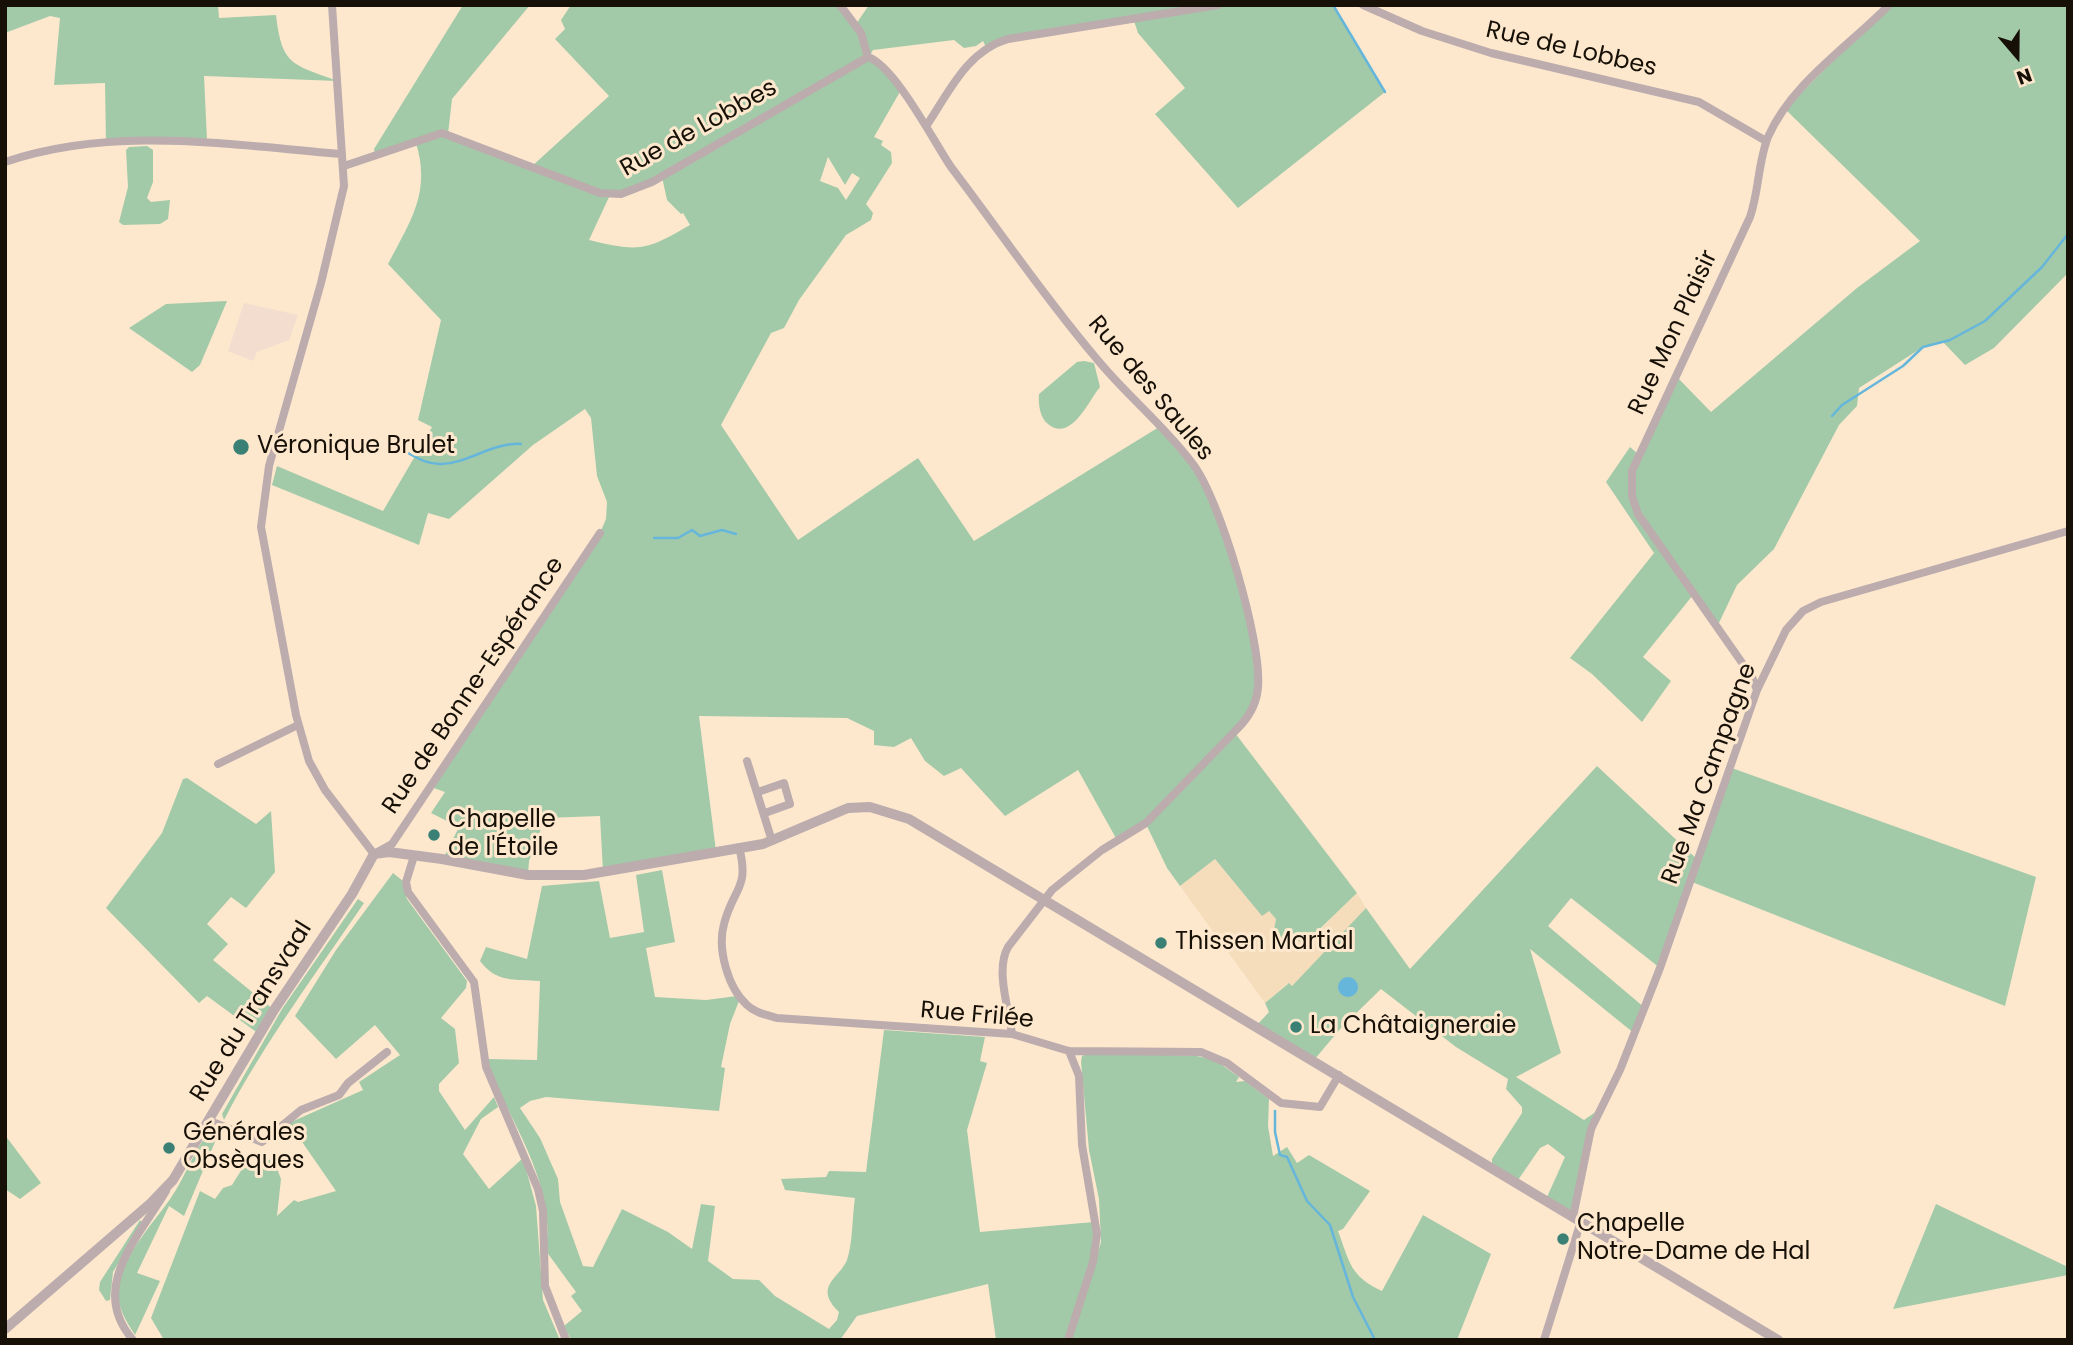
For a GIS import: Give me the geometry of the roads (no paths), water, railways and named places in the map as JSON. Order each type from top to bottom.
[{"type":"street","points":[[332,5],[344,166],[341,202],[269,466],[261,527],[298,725],[317,779],[374,854],[389,852],[528,875],[584,875],[772,841],[848,808],[870,807],[909,819],[1339,1075],[1764,1336],[1777,1340]]},
{"type":"street","points":[[840,5],[861,33],[868,57]]},
{"type":"street","points":[[927,125],[970,62],[986,47],[1008,39],[1218,5]]},
{"type":"street","name":"Rue de Lobbes","points":[[1363,5],[1422,31],[1491,53],[1699,102],[1766,141]]},
{"type":"street","name":"Rue Mon Plaisir","points":[[1757,690],[1752,677],[1646,527],[1635,505],[1631,483],[1638,454],[1750,217],[1757,197],[1766,141],[1796,95],[1889,5]]},
{"type":"street","name":"Rue des Saules","points":[[868,57],[881,65],[927,125],[934,142],[951,167],[1096,358],[1194,464],[1209,492],[1234,566],[1255,649],[1258,688],[1251,713],[1146,823],[1102,850],[1052,890],[1003,955],[1012,1034]]},
{"type":"street","name":"Rue de Lobbes","points":[[344,166],[442,133],[600,193],[621,194],[652,182],[868,57]]},
{"type":"street","points":[[5,163],[63,146],[163,141],[207,140],[342,154]]},
{"type":"street","name":"Rue Ma Campagne","points":[[1544,1340],[1577,1219],[1591,1129],[1620,1070],[1660,968],[1757,690],[1786,630],[1803,611],[1813,605],[2068,531]]},
{"type":"street","name":"Rue de Bonne-Espérance","points":[[374,854],[391,844],[600,533]]},
{"type":"street","points":[[218,764],[298,725]]},
{"type":"street","points":[[747,761],[772,841]]},
{"type":"street","points":[[758,792],[784,783],[790,804],[765,813]]},
{"type":"street","name":"Rue Frilée","points":[[739,848],[744,878],[725,920],[722,941],[729,975],[748,1007],[778,1018],[1012,1034],[1069,1051],[1201,1052],[1221,1059],[1281,1103],[1301,1106],[1320,1107],[1339,1075]]},
{"type":"street","name":"Rue du Transvaal","points":[[5,1329],[151,1203],[173,1180],[274,1010],[352,894],[374,854]]},
{"type":"street","points":[[414,856],[406,882],[408,892],[470,976],[476,996],[486,1067],[538,1189],[543,1211],[545,1286],[566,1340]]},
{"type":"street","points":[[1068,1340],[1093,1262],[1097,1234],[1083,1145],[1079,1076],[1069,1051]]},
{"type":"street","points":[[210,1121],[262,1142],[301,1110],[339,1096],[348,1083],[387,1052]]},
{"type":"street","points":[[134,1340],[117,1312],[115,1280],[173,1180]]},
{"type":"water","points":[[1348,977],[1355,980],[1358,987],[1355,994],[1348,997],[1341,994],[1338,987],[1341,980]]},
{"type":"waterway","points":[[1333,5],[1385,92]]},
{"type":"waterway","points":[[1832,416],[1842,405],[1903,366],[1923,347],[1950,340],[1985,321],[2042,267],[2068,234]]},
{"type":"waterway","points":[[390,445],[421,460],[442,464],[501,446],[521,444]]},
{"type":"waterway","points":[[654,538],[678,538],[692,530],[700,536],[722,530],[736,534]]},
{"type":"waterway","points":[[1275,1111],[1275,1132],[1280,1155],[1287,1157],[1307,1201],[1330,1225],[1353,1297],[1375,1340]]},
{"type":"place","name":"Véronique Brulet","points":[[241,447]]},
{"type":"place","name":"Chapelle de l'Étoile","points":[[434,835]]},
{"type":"place","name":"Thissen Martial","points":[[1161,943]]},
{"type":"place","name":"La Châtaigneraie","points":[[1296,1027]]},
{"type":"place","name":"Générales Obsèques","points":[[169,1148]]},
{"type":"place","name":"Chapelle Notre-Dame de Hal","points":[[1563,1239]]}]
